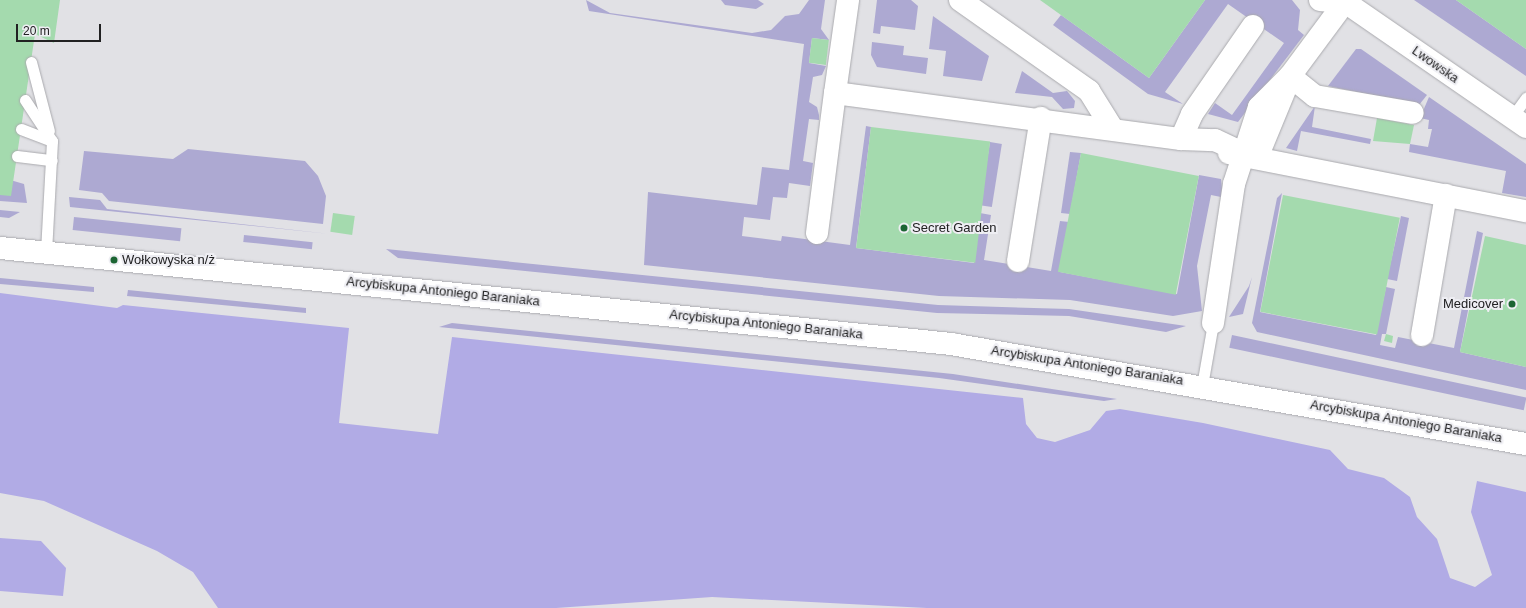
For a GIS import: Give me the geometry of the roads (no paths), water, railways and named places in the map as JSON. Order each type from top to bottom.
[{"type":"street","points":[[817,233],[848,0]]},
{"type":"street","points":[[960,0],[1090,91],[1112,128]]},
{"type":"street","name":"Lwowska","points":[[1320,0],[1344,1],[1519,122]]},
{"type":"street","points":[[1213,323],[1242,180],[1251,155],[1290,76],[1344,1]]},
{"type":"street","points":[[1181,139],[1192,114],[1253,26]]},
{"type":"street","points":[[1290,76],[1315,96],[1412,112]]},
{"type":"street","points":[[835,93],[1041,118],[1181,139],[1215,140],[1251,155],[1526,211]]},
{"type":"street","points":[[1018,261],[1041,118]]},
{"type":"street","points":[[1422,335],[1446,195]]},
{"type":"street","name":"Arcybiskupa Antoniego Baraniaka","points":[[0,248],[951,344],[1202,386],[1526,444]]},
{"type":"lane","points":[[31,62],[52,141],[46,252]]},
{"type":"lane","points":[[1519,122],[1526,98]]},
{"type":"lane","points":[[25,100],[52,141]]},
{"type":"lane","points":[[21,128],[52,141]]},
{"type":"lane","points":[[17,156],[52,160]]},
{"type":"lane","points":[[1202,386],[1213,323]]},
{"type":"place","name":"Secret Garden","points":[[904,228]]},
{"type":"place","name":"Wołkowyska n/ż","points":[[114,260]]},
{"type":"place","name":"Medicover","points":[[1512,304]]}]
